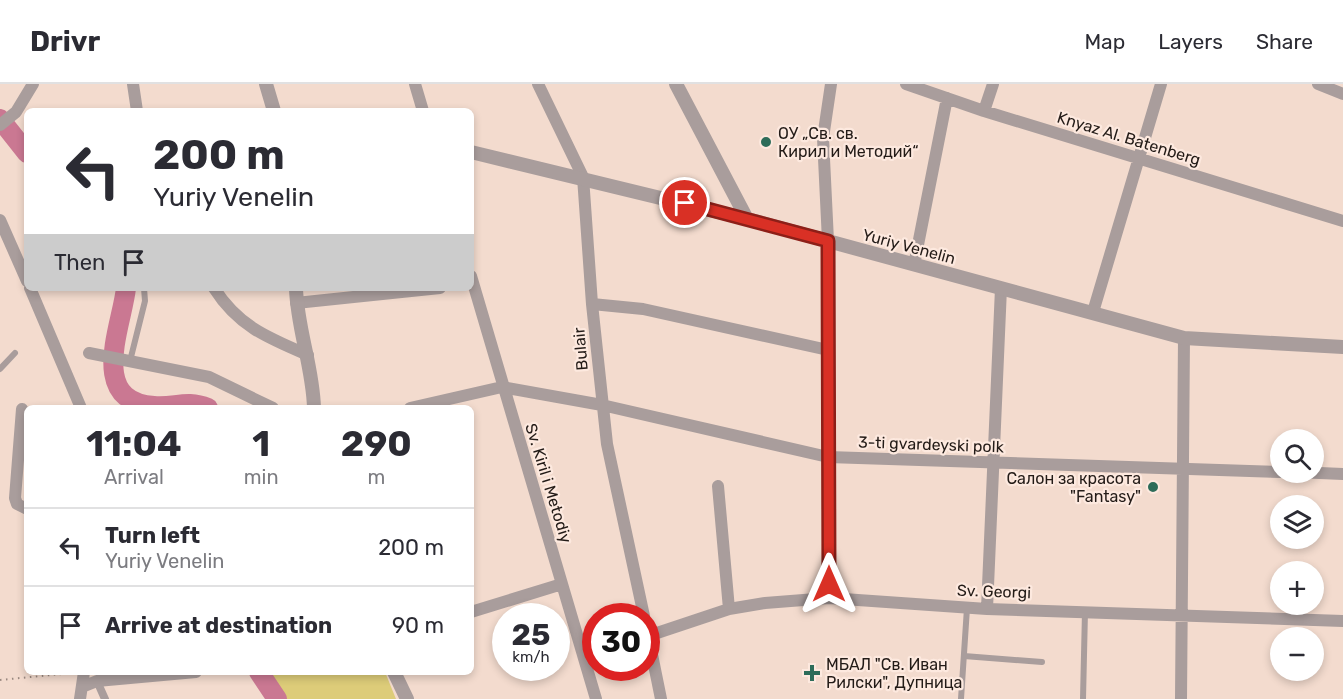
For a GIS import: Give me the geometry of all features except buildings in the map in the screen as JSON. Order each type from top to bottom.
[{"type":"street","points":[[0,125],[16,112],[33,84]]},
{"type":"street","points":[[133,84],[137,108]]},
{"type":"street","points":[[266,84],[273,108]]},
{"type":"street","points":[[415,84],[422,108]]},
{"type":"street","name":"Bulair","points":[[538,84],[583,177],[602,405],[612,467],[641,603]]},
{"type":"street","points":[[676,84],[747,219]]},
{"type":"street","points":[[829,598],[828,241],[823,138],[831,84]]},
{"type":"street","name":"Knyaz Al. Batenberg","points":[[906,84],[984,111],[1343,221]]},
{"type":"street","points":[[984,111],[993,84]]},
{"type":"street","points":[[1094,312],[1161,84]]},
{"type":"street","points":[[1318,84],[1343,94]]},
{"type":"street","points":[[914,265],[947,98]]},
{"type":"street","name":"Yuriy Venelin","points":[[474,153],[583,177],[747,219],[1184,338],[1343,347]]},
{"type":"street","points":[[0,220],[24,274]]},
{"type":"street","points":[[987,609],[1001,288]]},
{"type":"street","name":"Sv. Kiril i Metodiy","points":[[474,289],[596,699]]},
{"type":"street","points":[[31,291],[80,405]]},
{"type":"street","points":[[216,291],[227,309],[265,337],[308,355]]},
{"type":"street","points":[[296,291],[296,303],[308,355],[314,405]]},
{"type":"street","points":[[296,303],[411,291]]},
{"type":"street","points":[[592,304],[643,309],[828,350]]},
{"type":"street","points":[[1181,699],[1184,338]]},
{"type":"street","points":[[89,352],[108,358],[209,377],[267,405]]},
{"type":"street","name":"3-ti gvardeyski polk","points":[[427,405],[502,387],[602,405],[828,457],[1270,472]]},
{"type":"street","points":[[22,409],[23,454],[15,498],[17,504],[24,508]]},
{"type":"street","points":[[1324,473],[1343,474]]},
{"type":"street","points":[[718,486],[729,609]]},
{"type":"street","points":[[474,611],[562,584]]},
{"type":"street","name":"Sv. Georgi","points":[[660,628],[729,609],[765,603],[829,598],[987,609],[1343,621]]},
{"type":"street","points":[[81,693],[84,675]]},
{"type":"street","points":[[81,693],[98,681],[163,675]]},
{"type":"street","points":[[395,675],[407,699]]},
{"type":"street","points":[[98,681],[105,699]]},
{"type":"street","points":[[657,681],[661,699]]},
{"type":"lane","points":[[126,361],[145,301],[144,291]]},
{"type":"lane","points":[[0,369],[15,353]]},
{"type":"lane","points":[[961,699],[966,607]]},
{"type":"lane","points":[[1083,699],[1085,611]]},
{"type":"lane","points":[[964,656],[1042,662]]},
{"type":"path","points":[[0,680],[52,675]]},
{"type":"shaded area","points":[[266,675],[386,675],[396,699],[282,699]]},
{"type":"waterway","points":[[0,119],[24,149]]},
{"type":"waterway","points":[[125,291],[115,341],[113,359],[115,376],[121,391],[133,401],[150,405]]},
{"type":"waterway","points":[[174,405],[200,405]]},
{"type":"waterway","points":[[261,675],[277,699]]},
{"type":"place","name":"ОУ „Св. св. Кирил и Методий“","points":[[766,142]]},
{"type":"place","name":"Салон за красота \"Fantasy\"","points":[[1153,487]]},
{"type":"place","name":"МБАЛ \"Св. Иван Рилски\", Дупница","points":[[812,673]]},
{"type":"route","points":[[685,203],[828,241],[829,584]]}]
